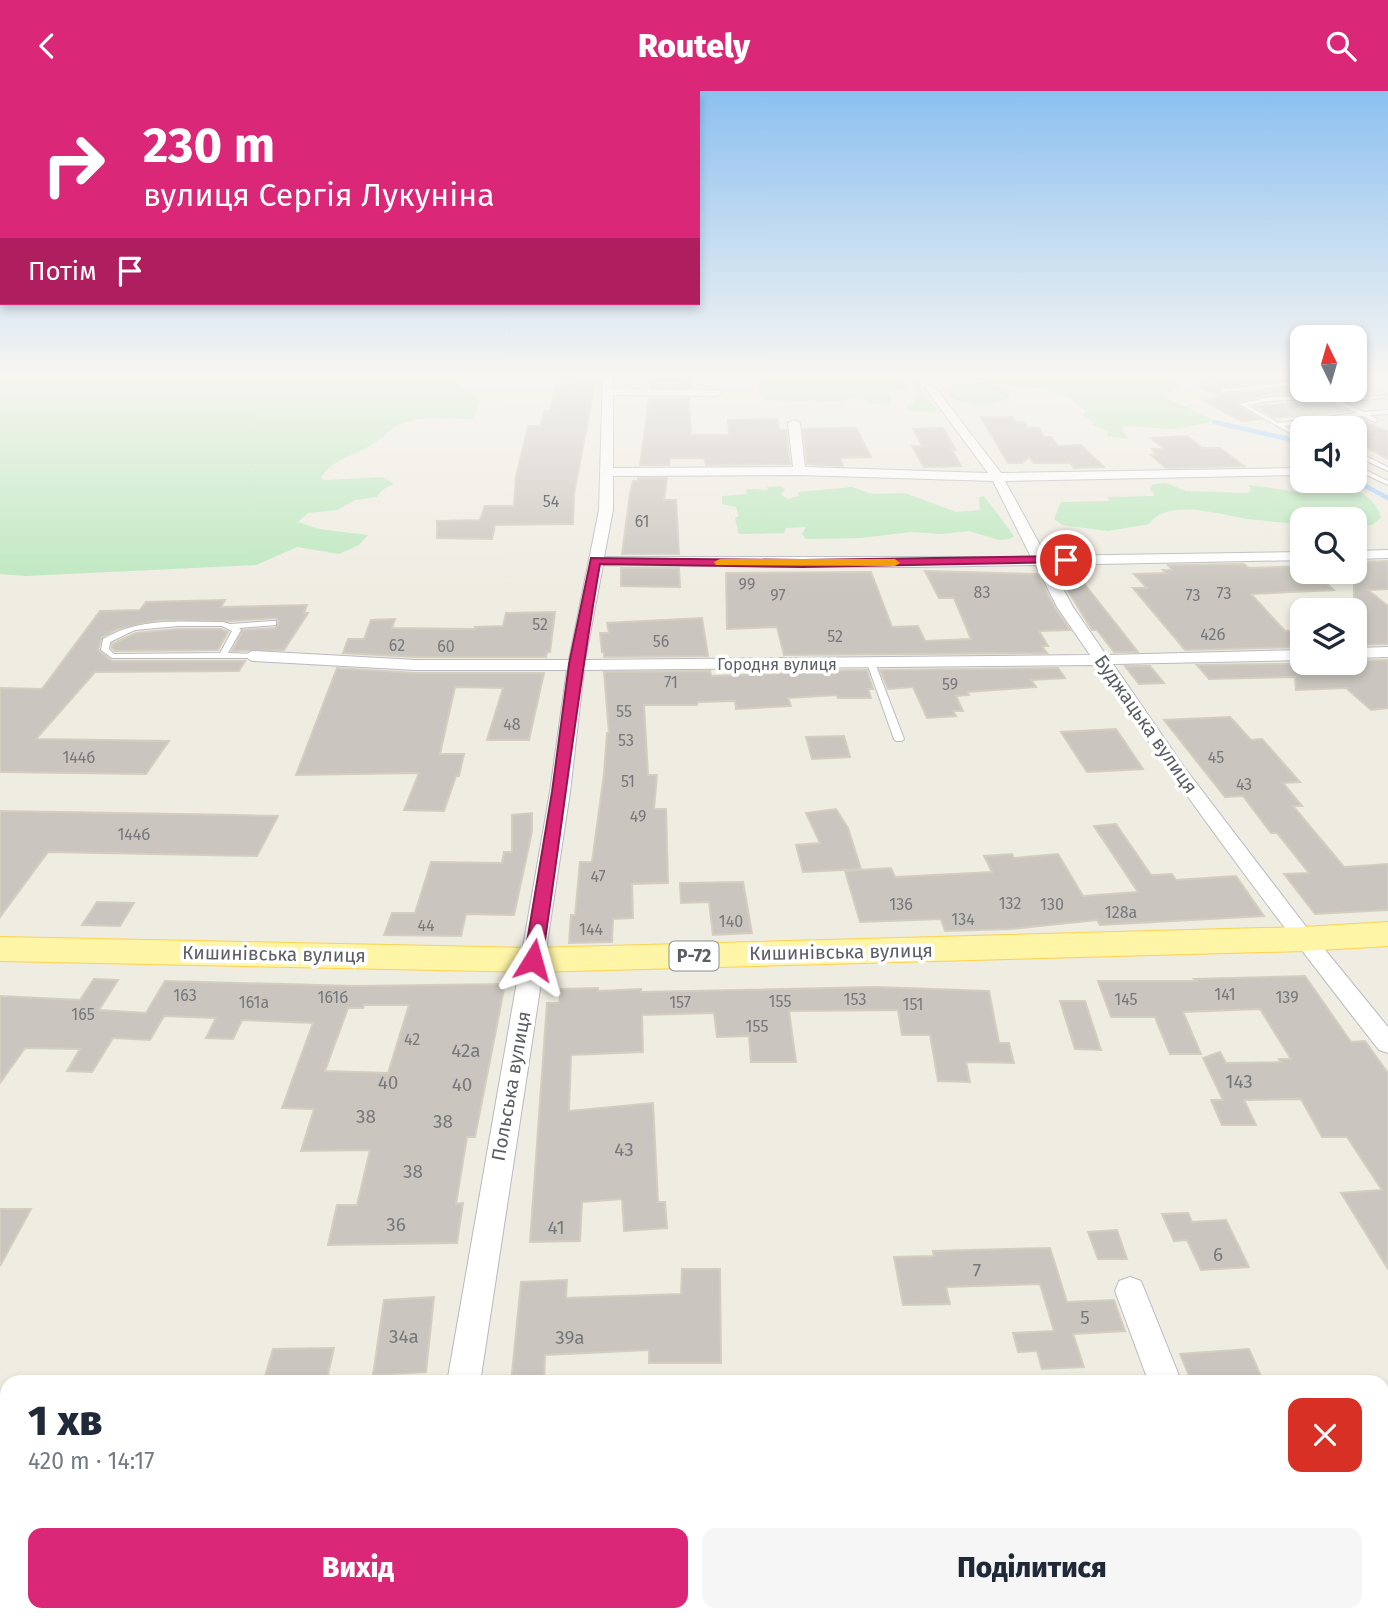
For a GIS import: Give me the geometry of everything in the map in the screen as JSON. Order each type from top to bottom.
[{"type":"main road","name":"Кишинівська вулиця","points":[[0,949],[533,960],[1388,935]]},
{"type":"street","name":"Польська вулиця","points":[[464,1375],[560,792],[576,664],[606,510],[608,445]]},
{"type":"street","points":[[796,445],[799,471]]},
{"type":"street","name":"Буджацька вулиця","points":[[973,445],[997,477],[1065,607],[1177,772],[1388,1044]]},
{"type":"street","points":[[608,472],[799,471],[997,477],[1290,471]]},
{"type":"street","points":[[1367,555],[1388,554]]},
{"type":"street","points":[[595,561],[817,563],[1290,556]]},
{"type":"street","points":[[1367,653],[1388,652]]},
{"type":"street","name":"Городня вулиця","points":[[252,656],[320,662],[576,664],[1102,661],[1290,655]]},
{"type":"street","points":[[1130,1291],[1163,1375]]},
{"type":"lane","points":[[1367,459],[1385,468]]},
{"type":"lane","points":[[1367,467],[1385,468]]},
{"type":"lane","points":[[1367,471],[1386,480]]},
{"type":"lane","points":[[252,656],[112,656],[105,650],[106,641],[120,630],[135,625],[233,626],[273,623]]},
{"type":"lane","points":[[223,655],[237,630],[233,626]]},
{"type":"lane","points":[[871,663],[899,739]]},
{"type":"green space","points":[[0,445],[371,445],[337,462],[321,477],[324,480],[383,477],[394,484],[382,490],[377,497],[355,500],[337,510],[308,513],[298,522],[319,529],[368,535],[359,545],[339,554],[297,547],[256,565],[26,576],[0,574]]},
{"type":"green space","points":[[1166,483],[1186,491],[1248,493],[1251,489],[1248,485],[1290,493],[1361,493],[1373,502],[1381,518],[1372,525],[1367,525],[1367,507],[1290,507],[1290,523],[1181,509],[1157,516],[1149,524],[1108,531],[1062,525],[1054,519],[1061,502],[1110,501],[1107,497],[1155,496],[1150,489],[1153,484]]},
{"type":"green space","points":[[780,486],[785,489],[781,495],[788,499],[799,496],[798,492],[852,487],[872,494],[905,493],[956,512],[980,510],[979,497],[984,496],[1014,536],[999,540],[969,531],[806,539],[802,534],[806,527],[786,528],[784,533],[739,534],[735,518],[739,516],[736,507],[722,504],[722,496],[747,494],[746,489],[768,490],[767,487]]},
{"type":"building","points":[[523,445],[583,445],[574,494],[573,524],[495,525],[492,539],[437,538],[437,521],[480,520],[485,506],[514,506],[516,477]]},
{"type":"building","points":[[643,445],[788,445],[790,464],[706,465],[704,458],[670,458],[669,465],[640,465]]},
{"type":"building","points":[[805,445],[865,445],[871,457],[840,458],[843,466],[807,464]]},
{"type":"building","points":[[953,445],[956,450],[952,450],[961,466],[924,467],[912,446]]},
{"type":"building","points":[[998,445],[1081,445],[1104,467],[1074,468],[1067,459],[1069,463],[1034,463],[1029,457],[1022,463],[1008,463]]},
{"type":"building","points":[[1160,445],[1220,448],[1244,466],[1166,468],[1151,455],[1157,455],[1152,449],[1164,449]]},
{"type":"building","points":[[1367,445],[1388,445],[1388,459],[1367,448]]},
{"type":"building","points":[[638,478],[667,478],[664,500],[676,500],[679,554],[622,554],[630,494],[633,481],[638,481]]},
{"type":"building","points":[[1388,561],[1388,589],[1368,590],[1388,606],[1388,644],[1367,645],[1367,598],[1354,598],[1354,584],[1367,584],[1367,562]]},
{"type":"building","points":[[1168,565],[1290,566],[1290,584],[1327,584],[1334,590],[1251,594],[1285,631],[1290,631],[1290,647],[1185,650],[1133,588],[1147,588],[1134,574],[1166,573],[1163,570],[1172,570]]},
{"type":"building","points":[[621,568],[679,568],[680,587],[621,586]]},
{"type":"building","points":[[925,571],[1037,574],[1070,630],[1039,631],[1048,646],[1042,646],[1047,653],[784,655],[777,627],[727,629],[726,573],[871,572],[892,627],[918,626],[925,641],[971,639],[954,598],[939,598]]},
{"type":"building","points":[[1075,572],[1138,652],[1114,652],[1097,630],[1092,630],[1057,573]]},
{"type":"building","points":[[225,600],[221,607],[307,605],[304,613],[308,613],[284,650],[232,651],[243,630],[276,628],[279,621],[276,618],[230,621],[161,620],[116,630],[102,637],[98,650],[112,661],[245,661],[239,671],[95,672],[36,739],[169,741],[146,774],[0,772],[0,688],[42,689],[100,611],[140,610],[146,602]]},
{"type":"building","points":[[555,612],[550,652],[547,652],[546,657],[416,657],[343,653],[348,639],[364,639],[371,620],[395,619],[392,628],[475,629],[503,626],[506,613]]},
{"type":"building","points":[[702,618],[708,656],[604,657],[602,652],[600,633],[609,633],[607,623]]},
{"type":"building","points":[[221,629],[228,632],[218,650],[115,651],[112,648],[112,644],[136,633]]},
{"type":"building","points":[[1388,660],[1388,708],[1371,710],[1346,688],[1296,690],[1295,677],[1209,679],[1197,665],[1290,664],[1290,675],[1367,675],[1367,661]]},
{"type":"building","points":[[1125,666],[1150,666],[1164,683],[1139,684]]},
{"type":"building","points":[[337,668],[416,673],[544,673],[529,740],[487,740],[503,688],[455,687],[440,754],[464,754],[459,776],[456,776],[444,811],[404,810],[419,773],[296,775]]},
{"type":"building","points":[[1058,668],[1065,678],[1031,680],[1036,687],[967,692],[969,695],[956,696],[963,711],[953,711],[956,716],[927,718],[913,687],[888,689],[880,670]]},
{"type":"building","points":[[867,670],[873,689],[868,689],[871,698],[838,698],[837,695],[788,698],[791,706],[736,709],[735,701],[698,702],[697,705],[644,705],[648,775],[657,775],[654,809],[666,809],[668,883],[632,884],[633,918],[613,919],[612,942],[569,943],[571,915],[575,915],[580,862],[592,862],[604,774],[609,733],[604,672],[710,671],[711,676]]},
{"type":"building","points":[[1230,717],[1251,740],[1262,739],[1300,782],[1283,783],[1302,806],[1293,806],[1344,867],[1388,864],[1388,910],[1315,914],[1284,874],[1309,873],[1277,833],[1271,833],[1243,796],[1225,797],[1164,720]]},
{"type":"building","points":[[1116,729],[1143,769],[1087,772],[1061,732]]},
{"type":"building","points":[[844,736],[850,757],[812,759],[806,737]]},
{"type":"building","points":[[836,809],[848,828],[861,869],[803,872],[796,845],[820,843],[806,813]]},
{"type":"building","points":[[0,811],[278,816],[257,856],[48,852],[0,917]]},
{"type":"building","points":[[532,813],[532,832],[514,915],[466,914],[461,936],[384,935],[392,913],[415,913],[431,862],[502,863],[504,852],[512,852],[512,815]]},
{"type":"building","points":[[1116,824],[1151,875],[1172,874],[1176,880],[1236,876],[1264,916],[1100,925],[1097,920],[1010,929],[945,931],[941,919],[860,922],[845,871],[891,868],[895,877],[992,872],[984,856],[1012,854],[1014,858],[1058,854],[1083,896],[1138,892],[1094,826]]},
{"type":"building","points":[[743,882],[752,933],[713,935],[709,902],[681,903],[680,883]]},
{"type":"building","points":[[97,902],[134,903],[120,926],[82,925]]},
{"type":"building","points":[[1305,976],[1351,1042],[1365,1041],[1388,1073],[1388,1269],[1341,1193],[1382,1190],[1347,1137],[1322,1137],[1301,1099],[1244,1100],[1256,1125],[1222,1125],[1211,1100],[1223,1100],[1203,1058],[1220,1052],[1226,1063],[1281,1062],[1279,1059],[1291,1059],[1260,1009],[1183,1012],[1201,1054],[1170,1054],[1155,1017],[1111,1017],[1098,981],[1196,981],[1194,979]]},
{"type":"building","points":[[94,979],[118,980],[99,1010],[146,1013],[165,981],[356,986],[505,984],[475,1137],[467,1137],[456,1204],[463,1203],[457,1243],[328,1245],[337,1205],[357,1205],[370,1150],[301,1151],[314,1109],[282,1108],[313,1023],[242,1020],[233,1039],[206,1038],[216,1018],[164,1016],[150,1040],[113,1038],[92,1072],[67,1071],[80,1049],[25,1048],[0,1083],[0,996],[80,1000]],"holes":[[[364,1005],[409,1005],[388,1073],[325,1071],[348,1008],[363,1008]]]},
{"type":"building","points":[[876,987],[989,991],[999,1043],[1009,1043],[1014,1063],[966,1062],[970,1082],[938,1081],[930,1035],[902,1035],[898,1010],[789,1011],[796,1062],[751,1062],[749,1036],[717,1037],[714,1013],[642,1015],[643,1052],[571,1055],[569,1111],[653,1103],[658,1202],[665,1202],[667,1228],[624,1231],[622,1199],[582,1202],[580,1241],[530,1242],[547,1003],[559,1003],[561,989],[641,989],[641,992]]},
{"type":"building","points":[[1060,1001],[1085,1001],[1101,1050],[1075,1049]]},
{"type":"building","points":[[0,1209],[31,1209],[0,1266]]},
{"type":"building","points":[[1188,1213],[1192,1222],[1226,1220],[1249,1267],[1201,1270],[1187,1240],[1174,1241],[1162,1214]]},
{"type":"building","points":[[1117,1230],[1127,1259],[1098,1259],[1088,1232]]},
{"type":"building","points":[[1050,1248],[1067,1302],[1114,1300],[1125,1331],[1073,1334],[1084,1367],[1042,1369],[1037,1351],[1018,1352],[1013,1333],[1054,1331],[1040,1284],[946,1287],[950,1304],[903,1305],[894,1257],[934,1256],[933,1251]]},
{"type":"building","points":[[682,1269],[720,1269],[721,1363],[649,1363],[649,1350],[545,1355],[544,1375],[512,1375],[521,1282],[567,1280],[566,1298],[681,1294]]},
{"type":"building","points":[[434,1297],[426,1372],[373,1375],[384,1300]]},
{"type":"building","points":[[334,1348],[328,1375],[265,1375],[273,1349]]},
{"type":"building","points":[[1249,1349],[1260,1375],[1189,1375],[1180,1354]]},
{"type":"waterway","points":[[1367,487],[1388,498]]},
{"type":"slow traffic","points":[[720,562],[895,563]]},
{"type":"route","points":[[533,960],[560,792],[576,664],[595,561],[912,563],[1066,560]]}]
